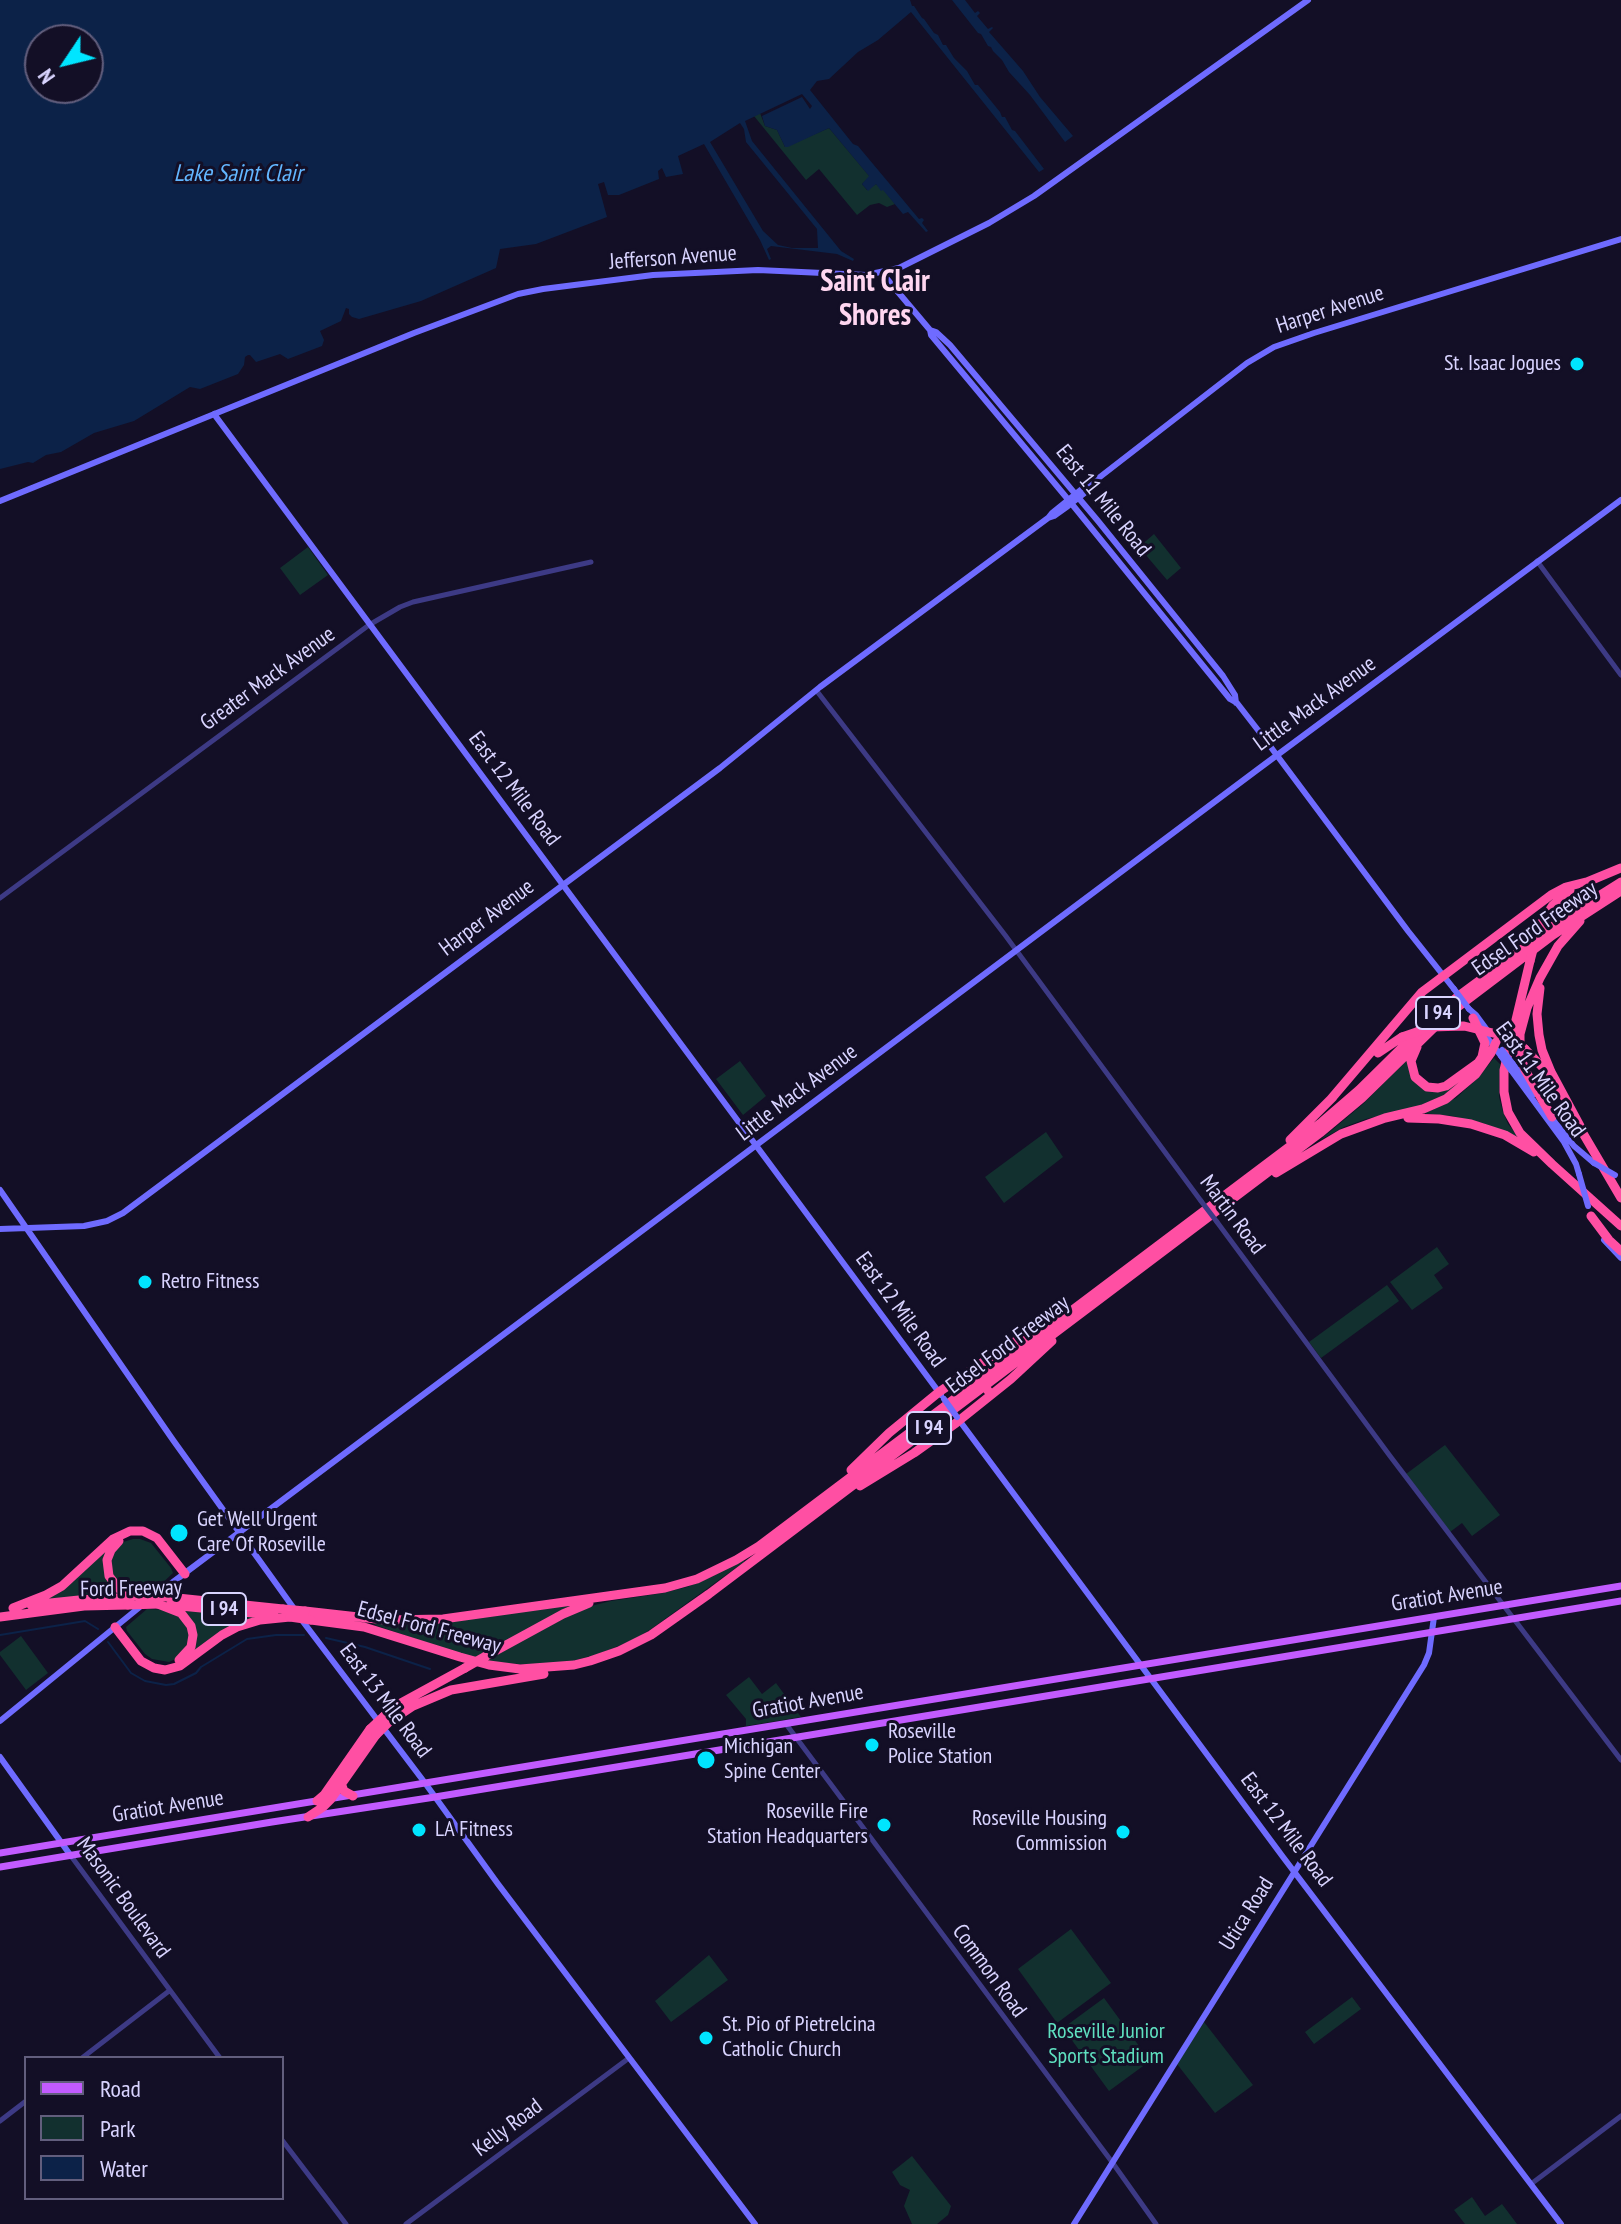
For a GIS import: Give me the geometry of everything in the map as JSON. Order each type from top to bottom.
[{"type":"highway","points":[[1621,868],[1561,897],[1539,927],[1504,1070],[1508,1112],[1518,1130],[1621,1226]]},
{"type":"highway","points":[[1331,1099],[1412,1002],[1551,895],[1566,887],[1590,881]]},
{"type":"highway","name":"Edsel Ford Freeway","points":[[308,1615],[431,1620],[665,1588],[705,1576],[759,1546],[1346,1102],[1461,994],[1567,916],[1621,882]]},
{"type":"highway","points":[[1552,1117],[1525,1070],[1520,1049],[1520,1034],[1527,1008],[1550,959],[1572,929],[1621,892]]},
{"type":"highway","name":"Edsel Ford Freeway","points":[[308,1615],[364,1627],[475,1661],[520,1669],[582,1663],[619,1651],[651,1635],[1339,1118],[1428,1032],[1530,951],[1621,892]]},
{"type":"highway","points":[[1550,959],[1540,990],[1537,1014],[1539,1035],[1551,1072],[1621,1198]]},
{"type":"highway","points":[[1428,1032],[1415,1050],[1411,1069],[1424,1085],[1443,1087],[1482,1057],[1485,1043],[1471,1013]]},
{"type":"highway","points":[[1269,1162],[1376,1054],[1402,1037],[1431,1027],[1464,1026],[1501,1035],[1525,1049],[1549,1075],[1580,1126]]},
{"type":"highway","points":[[1219,1208],[1329,1139],[1446,1099],[1476,1074],[1498,1049]]},
{"type":"highway","points":[[1365,1125],[1407,1118],[1459,1121],[1505,1135],[1552,1164]]},
{"type":"highway","points":[[1589,1211],[1609,1240],[1621,1251]]},
{"type":"highway","points":[[819,1500],[884,1438],[1040,1325],[1086,1300]]},
{"type":"highway","points":[[781,1538],[927,1441],[1015,1376],[1075,1317]]},
{"type":"highway","points":[[972,1373],[988,1395]]},
{"type":"highway","points":[[910,1419],[927,1441]]},
{"type":"highway","points":[[13,1608],[62,1586],[116,1537],[130,1531],[143,1531],[157,1538],[183,1575]]},
{"type":"highway","points":[[139,1597],[116,1586],[108,1572],[109,1553],[123,1539],[135,1536],[153,1542],[183,1575]]},
{"type":"highway","name":"Ford Freeway","points":[[0,1610],[79,1600],[168,1597],[286,1613]]},
{"type":"highway","points":[[317,1801],[401,1703],[568,1611],[603,1597]]},
{"type":"highway","points":[[117,1626],[147,1660],[163,1665],[178,1661],[191,1647],[191,1626],[181,1613],[158,1604]]},
{"type":"highway","name":"Ford Freeway","points":[[0,1617],[84,1606],[158,1604],[308,1615]]},
{"type":"highway","points":[[117,1626],[144,1663],[165,1670],[180,1666],[237,1627],[286,1613]]},
{"type":"highway","points":[[386,1719],[444,1692],[597,1662],[639,1644],[651,1635]]},
{"type":"highway","points":[[308,1817],[331,1799],[373,1732]]},
{"type":"highway","points":[[341,1783],[344,1791],[353,1796]]},
{"type":"main road","name":"Jefferson Avenue","points":[[0,501],[436,325],[529,291],[653,275],[758,270],[866,275],[899,268],[961,238],[1043,191],[1308,0]]},
{"type":"main road","name":"Harper Avenue","points":[[0,1229],[92,1225],[123,1213],[720,768],[816,690],[1086,492],[1087,487],[1257,356],[1304,336],[1621,239]]},
{"type":"main road","name":"East 11 Mile Road","points":[[882,273],[931,335],[965,362],[1091,513],[1163,615],[1228,683],[1237,703],[1570,1142],[1586,1158],[1618,1177]]},
{"type":"main road","name":"East 11 Mile Road","points":[[942,342],[1083,517],[1169,610],[1189,641]]},
{"type":"main road","name":"East 12 Mile Road","points":[[214,414],[1294,1871],[1561,2224]]},
{"type":"main road","points":[[1043,469],[1051,465]]},
{"type":"main road","points":[[1062,492],[1069,487]]},
{"type":"main road","name":"Little Mack Avenue","points":[[0,1721],[183,1575],[1277,754],[1621,500]]},
{"type":"main road","points":[[1083,517],[1091,513]]},
{"type":"main road","points":[[1163,615],[1169,610]]},
{"type":"main road","name":"East 11 Mile Road","points":[[1512,1067],[1564,1142],[1576,1164],[1589,1211],[1607,1244],[1621,1258]]},
{"type":"main road","points":[[1576,1164],[1579,1159],[1586,1158]]},
{"type":"main road","name":"East 13 Mile Road","points":[[0,1190],[240,1533],[498,1884],[755,2224]]},
{"type":"main road","name":"Gratiot Avenue","points":[[0,1853],[1621,1586]]},
{"type":"main road","points":[[1606,1603],[1603,1596],[1608,1588]]},
{"type":"main road","points":[[1581,1592],[1585,1599],[1581,1607]]},
{"type":"main road","points":[[1530,1601],[1526,1609],[1530,1615]]},
{"type":"main road","name":"Gratiot Avenue","points":[[0,1866],[591,1772],[1621,1601]]},
{"type":"main road","points":[[1484,1623],[1491,1615],[1487,1608]]},
{"type":"main road","name":"Utica Road","points":[[1074,2224],[1424,1665],[1429,1653],[1434,1617]]},
{"type":"main road","points":[[1305,1652],[1303,1645],[1307,1637]]},
{"type":"main road","points":[[1280,1656],[1286,1649],[1283,1641]]},
{"type":"main road","points":[[1216,1667],[1214,1659],[1218,1651]]},
{"type":"main road","points":[[1185,1672],[1189,1665],[1186,1656]]},
{"type":"main road","points":[[1099,1686],[1096,1679],[1100,1671]]},
{"type":"main road","points":[[1074,1690],[1079,1682],[1077,1675]]},
{"type":"main road","points":[[988,1705],[984,1699],[989,1690]]},
{"type":"main road","points":[[965,1694],[968,1700],[965,1708]]},
{"type":"main road","points":[[884,1722],[882,1715],[886,1707]]},
{"type":"main road","points":[[858,1712],[862,1718],[858,1726]]},
{"type":"main road","points":[[730,1733],[726,1741],[730,1749]]},
{"type":"main road","points":[[694,1755],[699,1746],[696,1739]]},
{"type":"main road","points":[[633,1765],[631,1757],[634,1749]]},
{"type":"main road","points":[[591,1772],[595,1764],[593,1756]]},
{"type":"main road","name":"Masonic Boulevard","points":[[0,1757],[71,1856]]},
{"type":"main road","points":[[520,1783],[517,1775],[521,1768]]},
{"type":"main road","points":[[481,1774],[485,1780],[482,1789]]},
{"type":"main road","points":[[389,1790],[386,1797],[390,1804]]},
{"type":"main road","points":[[367,1793],[370,1799],[367,1808]]},
{"type":"main road","points":[[157,1841],[153,1837],[154,1832],[188,1826],[193,1821]]},
{"type":"main road","points":[[130,1832],[130,1846]]},
{"type":"main road","points":[[17,1864],[16,1857],[21,1849]]},
{"type":"main road","points":[[0,1853],[3,1860],[0,1866]]},
{"type":"street","points":[[1537,561],[1621,675]]},
{"type":"street","name":"Greater Mack Avenue","points":[[0,898],[369,625],[413,602],[591,562]]},
{"type":"street","name":"Martin Road","points":[[816,690],[1016,950],[1621,1760]]},
{"type":"street","name":"Common Road","points":[[786,1724],[1156,2224]]},
{"type":"street","name":"Masonic Boulevard","points":[[71,1856],[218,2056]]},
{"type":"street","points":[[85,2056],[169,1991]]},
{"type":"street","name":"Kelly Road","points":[[406,2224],[629,2058]]},
{"type":"street","points":[[0,2121],[24,2103]]},
{"type":"street","points":[[1531,2184],[1621,2116]]},
{"type":"street","points":[[284,2143],[346,2224]]},
{"type":"green space","points":[[760,113],[765,126],[777,130],[785,147],[829,128],[870,177],[862,184],[867,190],[876,184],[895,204],[887,207],[879,203],[870,205],[857,215],[819,169],[806,180],[754,116]]},
{"type":"green space","points":[[1154,534],[1181,568],[1167,580],[1139,547]]},
{"type":"green space","points":[[308,547],[328,575],[300,595],[280,568]]},
{"type":"green space","points":[[1409,1058],[1410,1075],[1429,1091],[1440,1092],[1474,1071],[1449,1093],[1426,1105],[1366,1119],[1320,1140],[1363,1104]]},
{"type":"green space","points":[[1494,1058],[1500,1064],[1499,1097],[1503,1112],[1521,1140],[1482,1123],[1422,1113],[1456,1098]]},
{"type":"green space","points":[[740,1061],[766,1096],[743,1115],[716,1079]]},
{"type":"green space","points":[[1046,1132],[1063,1157],[1004,1203],[985,1177]]},
{"type":"green space","points":[[1437,1247],[1449,1264],[1434,1275],[1443,1288],[1412,1310],[1390,1282]]},
{"type":"green space","points":[[1387,1285],[1399,1301],[1321,1358],[1309,1342]]},
{"type":"green space","points":[[1445,1445],[1500,1515],[1472,1536],[1462,1523],[1450,1532],[1406,1474]]},
{"type":"green space","points":[[128,1533],[141,1533],[155,1538],[180,1569],[154,1541],[140,1535],[129,1535],[112,1545],[106,1560],[109,1579],[122,1593],[39,1600],[68,1584],[114,1540]]},
{"type":"green space","points":[[133,1539],[151,1543],[171,1568],[173,1573],[155,1590],[127,1590],[113,1579],[109,1560],[120,1543]]},
{"type":"green space","points":[[744,1559],[651,1629],[599,1654],[568,1662],[530,1665],[484,1661],[583,1608],[687,1587]]},
{"type":"green space","points":[[573,1604],[475,1659],[375,1625],[432,1623]]},
{"type":"green space","points":[[178,1608],[265,1618],[232,1628],[177,1666],[163,1668],[150,1665],[120,1632],[149,1662],[159,1666],[175,1664],[189,1653],[194,1635],[191,1623]]},
{"type":"green space","points":[[147,1609],[172,1610],[185,1620],[191,1639],[180,1657],[169,1662],[152,1659],[127,1631],[126,1627]]},
{"type":"green space","points":[[21,1636],[48,1673],[26,1690],[0,1655]]},
{"type":"green space","points":[[749,1677],[762,1694],[776,1683],[801,1717],[746,1726],[746,1719],[726,1695]]},
{"type":"green space","points":[[1071,1929],[1111,1983],[1057,2023],[1018,1969]]},
{"type":"green space","points":[[709,1955],[728,1980],[671,2022],[655,2001]]},
{"type":"green space","points":[[1352,1997],[1361,2009],[1314,2044],[1305,2032]]},
{"type":"green space","name":"Roseville Junior Sports Stadium","points":[[1104,1998],[1150,2061],[1109,2091],[1063,2028]]},
{"type":"green space","points":[[1204,2022],[1253,2085],[1215,2113],[1177,2064]]},
{"type":"green space","points":[[912,2156],[951,2206],[948,2215],[937,2224],[912,2224],[904,2206],[910,2190],[900,2185],[892,2172]]},
{"type":"green space","points":[[1472,2197],[1485,2216],[1502,2204],[1517,2224],[1465,2224],[1454,2210]]},
{"type":"water","name":"Lake Saint Clair","points":[[0,0],[910,0],[1044,169],[1039,172],[911,12],[878,40],[858,52],[829,79],[817,81],[810,90],[853,144],[858,146],[919,219],[924,220],[922,223],[928,231],[908,212],[903,214],[876,184],[868,191],[862,184],[869,176],[829,128],[785,147],[777,130],[765,126],[762,116],[802,97],[810,109],[812,106],[802,94],[745,121],[752,141],[841,251],[853,261],[837,254],[771,246],[767,249],[769,260],[704,144],[678,156],[683,174],[666,177],[662,168],[658,171],[659,179],[619,195],[608,195],[604,182],[598,184],[607,217],[536,244],[500,249],[496,268],[421,301],[359,319],[352,317],[346,308],[341,321],[320,331],[324,340],[322,346],[288,359],[280,354],[256,362],[248,355],[238,374],[200,389],[190,387],[134,421],[94,433],[61,452],[46,455],[33,463],[0,469]],"holes":[[[740,123],[746,142],[817,229],[818,248],[778,245],[763,231],[710,142]]]},
{"type":"water","points":[[952,0],[965,0],[975,13],[980,13],[977,16],[988,29],[993,28],[989,32],[1073,136],[1065,142]]},
{"type":"waterway","points":[[0,1635],[85,1621],[98,1629]]},
{"type":"waterway","points":[[108,1642],[131,1673],[145,1681],[166,1685],[196,1673],[247,1639],[304,1635]]},
{"type":"waterway","points":[[326,1638],[365,1647],[430,1669]]},
{"type":"place","name":"St. Isaac Jogues","points":[[1577,364]]},
{"type":"place","name":"Retro Fitness","points":[[145,1282]]},
{"type":"place","name":"Get Well Urgent Care Of Roseville","points":[[179,1533]]},
{"type":"place","name":"Roseville Police Station","points":[[872,1745]]},
{"type":"place","name":"Michigan Spine Center","points":[[706,1760]]},
{"type":"place","name":"Roseville Fire Station Headquarters","points":[[884,1825]]},
{"type":"place","name":"LA Fitness","points":[[419,1830]]},
{"type":"place","name":"Roseville Housing Commission","points":[[1123,1832]]},
{"type":"place","name":"St. Pio of Pietrelcina Catholic Church","points":[[706,2038]]},
{"type":"district","name":"Saint Clair Shores","points":[[875,299]]}]
